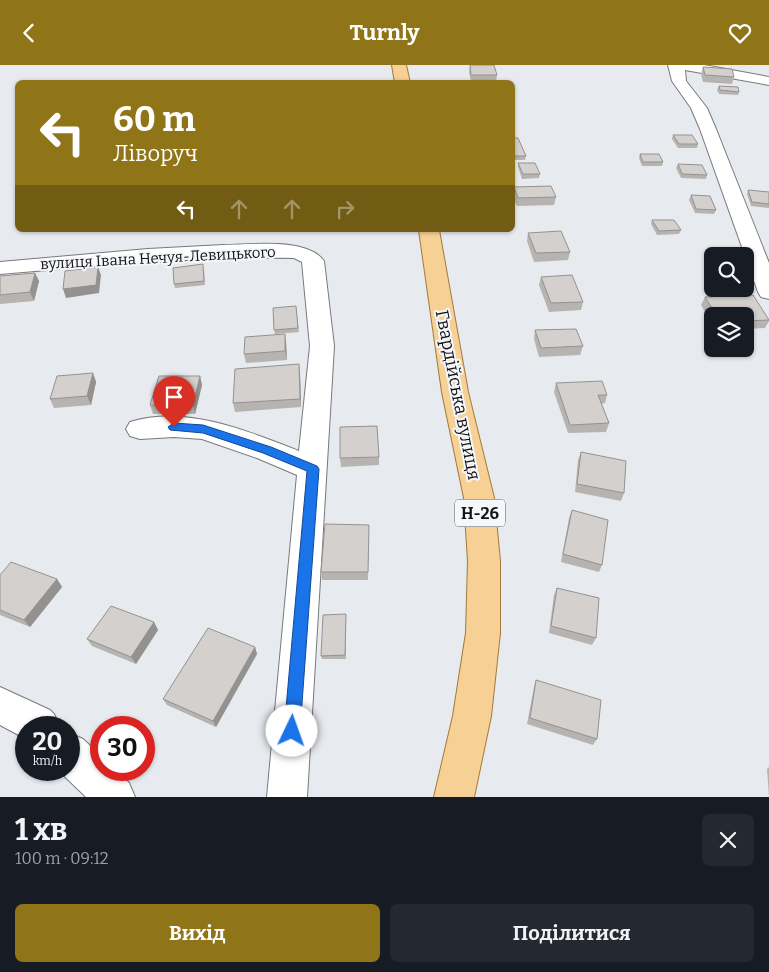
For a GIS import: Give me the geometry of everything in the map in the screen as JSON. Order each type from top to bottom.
[{"type":"main road","points":[[399,65],[402,80]]},
{"type":"main road","name":"Гвардійська вулиця","points":[[429,232],[455,392],[478,499],[484,561],[483,633],[472,716],[454,797]]},
{"type":"street","points":[[675,65],[679,81],[699,108],[708,129],[769,292]]},
{"type":"street","points":[[679,65],[769,81]]},
{"type":"street","name":"вулиця Івана Нечуя-Левицького","points":[[0,268],[129,257],[223,252],[296,252],[308,256],[314,261],[322,346],[313,469]]},
{"type":"street","points":[[140,429],[174,427],[203,429],[267,450],[313,469],[287,797]]},
{"type":"street","points":[[0,706],[22,716]]},
{"type":"street","points":[[80,764],[115,797]]},
{"type":"building","points":[[470,65],[494,65],[497,75],[471,75]]},
{"type":"building","points":[[703,67],[732,69],[734,77],[705,75]]},
{"type":"building","points":[[719,86],[738,87],[739,92],[720,90]]},
{"type":"building","points":[[673,135],[692,135],[698,144],[679,144]]},
{"type":"building","points":[[515,138],[518,138],[526,156],[515,156]]},
{"type":"building","points":[[640,154],[659,154],[663,162],[643,162]]},
{"type":"building","points":[[518,163],[535,163],[540,174],[523,174]]},
{"type":"building","points":[[678,164],[702,165],[707,175],[682,174]]},
{"type":"building","points":[[551,186],[556,197],[518,198],[515,187]]},
{"type":"building","points":[[748,190],[769,192],[769,204],[752,202]]},
{"type":"building","points":[[691,195],[710,196],[716,210],[696,209]]},
{"type":"building","points":[[652,220],[674,220],[681,230],[659,231]]},
{"type":"building","points":[[561,231],[570,252],[536,253],[528,233]]},
{"type":"building","points":[[203,264],[204,281],[174,284],[173,268]]},
{"type":"building","points":[[98,267],[96,285],[63,289],[65,271]]},
{"type":"building","points":[[35,273],[30,292],[0,295],[0,276]]},
{"type":"building","points":[[572,275],[583,302],[551,303],[541,277]]},
{"type":"building","points":[[705,297],[754,297],[769,320],[754,321],[754,307],[711,307]]},
{"type":"building","points":[[296,306],[298,328],[274,330],[273,308]]},
{"type":"building","points":[[576,329],[583,346],[541,348],[535,330]]},
{"type":"building","points":[[285,334],[285,351],[244,354],[245,337]]},
{"type":"building","points":[[299,364],[300,399],[233,403],[235,369]]},
{"type":"building","points":[[93,373],[87,396],[50,399],[57,376]]},
{"type":"building","points":[[159,376],[200,376],[193,405],[150,405]]},
{"type":"building","points":[[602,381],[607,395],[598,395],[609,423],[570,425],[556,383]]},
{"type":"building","points":[[377,426],[379,457],[340,458],[340,427]]},
{"type":"building","points":[[581,452],[626,461],[624,493],[577,484]]},
{"type":"building","points":[[572,510],[608,520],[602,565],[563,554]]},
{"type":"building","points":[[325,524],[369,525],[368,572],[321,572]]},
{"type":"building","points":[[11,562],[57,579],[24,620],[0,610],[0,575]]},
{"type":"building","points":[[557,588],[599,598],[596,638],[551,626]]},
{"type":"building","points":[[111,606],[154,622],[131,657],[87,639]]},
{"type":"building","points":[[346,614],[345,655],[321,656],[323,615]]},
{"type":"building","points":[[208,628],[255,647],[213,721],[163,699]]},
{"type":"building","points":[[536,680],[601,700],[597,739],[530,718]]},
{"type":"route","points":[[174,427],[203,429],[267,450],[313,469],[292,731]]}]
